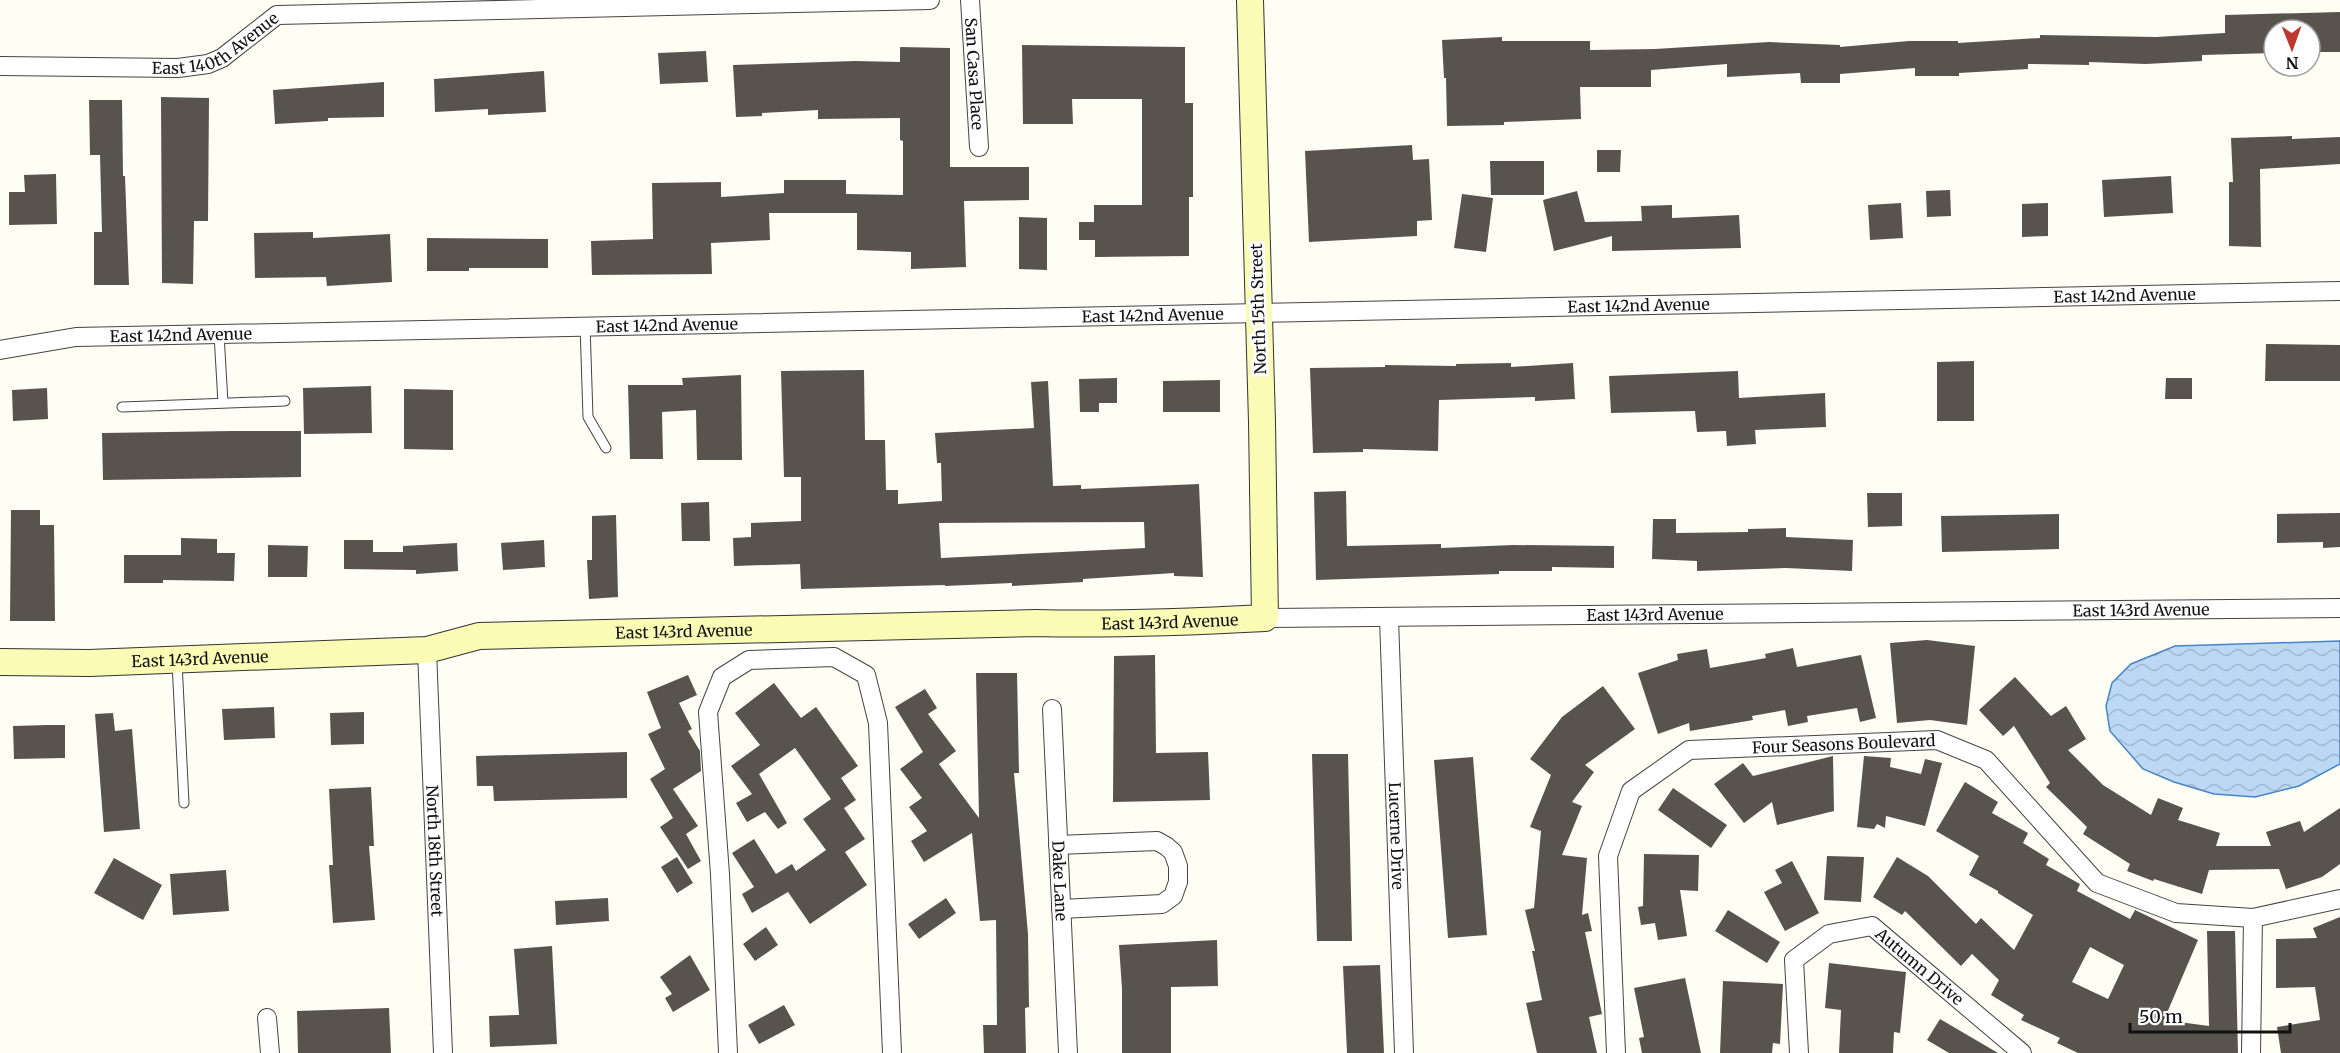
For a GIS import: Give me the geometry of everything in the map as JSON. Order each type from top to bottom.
[{"type":"street","name":"East 140th Avenue","points":[[0,66],[178,68],[208,64],[222,58],[277,15],[930,0]]},
{"type":"street","name":"San Casa Place","points":[[970,0],[979,147]]},
{"type":"street","name":"North 15th Street","points":[[1250,0],[1265,618]]},
{"type":"street","name":"East 142nd Avenue","points":[[0,350],[76,337],[2340,291]]},
{"type":"street","name":"East 143rd Avenue","points":[[0,662],[89,663],[427,650],[478,636],[1036,623],[1089,625],[1265,618],[2340,608]]},
{"type":"street","name":"Lucerne Drive","points":[[1389,618],[1404,1053]]},
{"type":"street","name":"North 18th Street","points":[[427,650],[443,1053]]},
{"type":"street","points":[[728,1053],[720,874],[708,712],[722,677],[749,660],[834,657],[866,675],[878,723],[892,1053]]},
{"type":"street","name":"Dake Lane","points":[[1052,709],[1068,1053]]},
{"type":"street","name":"Four Seasons Boulevard","points":[[1616,1053],[1608,856],[1631,791],[1689,750],[1937,740],[1986,760],[2097,883],[2176,913],[2253,918],[2340,899]]},
{"type":"street","points":[[1058,845],[1157,841],[1173,852],[1178,866],[1178,882],[1173,896],[1162,904],[1061,909]]},
{"type":"street","points":[[2251,1053],[2253,918]]},
{"type":"street","name":"Autumn Drive","points":[[1799,1053],[1794,960],[1829,934],[1872,926],[2022,1053]]},
{"type":"street","points":[[267,1018],[270,1053]]},
{"type":"lane","points":[[585,326],[588,417],[606,447]]},
{"type":"lane","points":[[219,334],[223,404]]},
{"type":"lane","points":[[122,407],[285,401]]},
{"type":"lane","points":[[177,660],[184,803]]},
{"type":"water","points":[[2340,641],[2340,764],[2299,786],[2255,797],[2214,794],[2174,782],[2143,769],[2110,731],[2106,706],[2112,683],[2131,664],[2175,646]]},
{"type":"building","points":[[2340,12],[2340,52],[2322,52],[2322,18],[2262,18],[2262,53],[2202,55],[2202,61],[2146,64],[2089,62],[2089,65],[2028,64],[2028,69],[1959,73],[1959,76],[1915,76],[1915,68],[1840,74],[1840,83],[1801,83],[1800,73],[1727,77],[1727,64],[1651,70],[1651,87],[1580,87],[1581,119],[1504,122],[1504,125],[1447,126],[1442,40],[1502,37],[1502,41],[1590,41],[1590,50],[1655,49],[1769,42],[1840,45],[1840,47],[1909,41],[1958,41],[1958,43],[2040,38],[2040,35],[2156,37],[2225,33],[2225,15]]},
{"type":"building","points":[[1022,45],[1185,47],[1185,103],[1193,103],[1193,197],[1189,197],[1189,256],[1095,257],[1095,240],[1079,240],[1079,222],[1094,222],[1094,205],[1142,205],[1142,99],[1072,99],[1073,124],[1023,124]]},
{"type":"building","points":[[900,47],[950,48],[950,167],[1029,167],[1029,200],[964,201],[966,267],[911,269],[911,252],[857,250],[857,213],[769,213],[770,240],[711,243],[712,274],[592,275],[591,241],[653,239],[652,183],[721,182],[721,197],[784,193],[784,180],[846,180],[846,194],[903,195],[903,141],[900,140],[900,118],[818,119],[818,110],[736,117],[733,65],[855,61],[900,62]]},
{"type":"building","points":[[706,51],[708,82],[660,84],[658,53]]},
{"type":"building","points":[[544,71],[546,112],[488,115],[488,109],[435,112],[434,79]]},
{"type":"building","points":[[384,82],[384,117],[328,118],[328,121],[275,124],[273,90]]},
{"type":"building","points":[[161,97],[209,98],[208,221],[194,221],[193,284],[162,283]]},
{"type":"building","points":[[89,100],[122,100],[123,176],[125,176],[129,285],[94,285],[94,232],[102,232],[100,155],[90,155]]},
{"type":"building","points":[[2292,136],[2292,139],[2340,137],[2340,164],[2260,169],[2261,247],[2229,246],[2229,182],[2233,182],[2231,138]]},
{"type":"building","points":[[1412,145],[1413,160],[1429,159],[1432,220],[1417,221],[1417,236],[1309,242],[1305,151]]},
{"type":"building","points":[[1597,150],[1621,150],[1620,172],[1597,172]]},
{"type":"building","points":[[1490,161],[1544,161],[1544,195],[1491,195]]},
{"type":"building","points":[[56,174],[57,224],[9,225],[9,192],[25,192],[24,175]]},
{"type":"building","points":[[2171,176],[2173,213],[2104,217],[2102,180]]},
{"type":"building","points":[[1950,190],[1951,216],[1927,217],[1926,191]]},
{"type":"building","points":[[1577,191],[1585,222],[1642,221],[1641,206],[1672,205],[1672,218],[1739,215],[1741,248],[1612,251],[1612,236],[1554,251],[1543,200]]},
{"type":"building","points":[[1462,194],[1493,198],[1486,252],[1454,248]]},
{"type":"building","points":[[1901,203],[1903,238],[1870,240],[1868,205]]},
{"type":"building","points":[[2048,203],[2048,236],[2022,237],[2022,204]]},
{"type":"building","points":[[1019,217],[1047,218],[1047,270],[1019,269]]},
{"type":"building","points":[[313,232],[313,238],[390,234],[392,282],[327,286],[326,277],[255,278],[254,233]]},
{"type":"building","points":[[427,238],[548,239],[548,268],[469,268],[469,271],[427,271]]},
{"type":"building","points":[[2266,344],[2340,345],[2340,381],[2265,381]]},
{"type":"building","points":[[1974,361],[1974,421],[1937,421],[1937,362]]},
{"type":"building","points":[[1511,363],[1511,367],[1573,363],[1575,399],[1535,401],[1535,397],[1439,400],[1438,451],[1363,449],[1363,452],[1313,453],[1310,368]]},
{"type":"building","points":[[864,370],[865,440],[885,440],[886,490],[898,490],[898,504],[942,501],[941,463],[937,463],[935,433],[1034,428],[1031,382],[1048,381],[1053,486],[1081,485],[1081,489],[1199,484],[1203,577],[1174,576],[1174,573],[1012,586],[1012,583],[801,589],[800,564],[734,566],[733,538],[751,537],[751,523],[801,521],[801,477],[784,477],[781,371]],"holes":[[[1144,522],[1145,548],[941,558],[939,523]]]},
{"type":"building","points":[[1738,371],[1739,398],[1825,393],[1826,427],[1755,430],[1756,444],[1727,446],[1726,431],[1697,432],[1695,411],[1611,413],[1609,376]]},
{"type":"building","points":[[741,375],[742,460],[697,460],[696,410],[662,412],[663,459],[630,459],[628,385],[683,385],[682,378]]},
{"type":"building","points":[[1117,378],[1117,403],[1099,403],[1099,412],[1080,412],[1079,379]]},
{"type":"building","points":[[2166,378],[2192,378],[2192,399],[2165,399]]},
{"type":"building","points":[[1220,380],[1220,412],[1163,412],[1163,381]]},
{"type":"building","points":[[371,386],[372,433],[304,434],[303,388]]},
{"type":"building","points":[[47,388],[48,419],[13,421],[12,390]]},
{"type":"building","points":[[404,389],[453,390],[453,450],[404,449]]},
{"type":"building","points":[[301,431],[301,477],[103,480],[102,433]]},
{"type":"building","points":[[1346,491],[1347,546],[1441,544],[1441,548],[1513,545],[1614,546],[1614,568],[1552,567],[1552,571],[1499,571],[1499,574],[1316,580],[1314,492]]},
{"type":"building","points":[[1867,493],[1902,493],[1902,526],[1868,527]]},
{"type":"building","points":[[709,502],[710,541],[682,541],[681,503]]},
{"type":"building","points":[[11,510],[40,510],[40,525],[54,525],[55,621],[10,621]]},
{"type":"building","points":[[2340,513],[2340,547],[2323,548],[2323,542],[2277,543],[2277,514]]},
{"type":"building","points":[[2059,514],[2059,549],[1942,552],[1941,516]]},
{"type":"building","points":[[616,515],[618,597],[589,599],[587,560],[592,560],[592,516]]},
{"type":"building","points":[[1653,519],[1676,519],[1676,533],[1748,532],[1748,529],[1786,528],[1786,537],[1853,540],[1852,571],[1786,568],[1697,571],[1697,561],[1652,559]]},
{"type":"building","points":[[181,538],[217,539],[217,553],[235,553],[234,581],[163,580],[163,583],[124,583],[124,555],[181,555]]},
{"type":"building","points":[[344,540],[373,540],[373,552],[403,552],[403,546],[457,543],[458,571],[416,574],[416,570],[344,569]]},
{"type":"building","points":[[544,540],[545,567],[503,570],[501,543]]},
{"type":"building","points":[[268,545],[308,546],[307,577],[268,577]]},
{"type":"building","points":[[1927,640],[1975,646],[1967,725],[1930,720],[1897,723],[1890,643]]},
{"type":"building","points":[[1793,648],[1797,667],[1861,655],[1876,718],[1860,722],[1857,708],[1807,716],[1808,722],[1788,726],[1785,710],[1752,716],[1753,720],[1690,731],[1689,723],[1658,734],[1638,673],[1678,660],[1677,654],[1707,649],[1710,668],[1766,658],[1765,654]]},
{"type":"building","points":[[1155,655],[1156,753],[1208,752],[1210,800],[1113,802],[1114,656]]},
{"type":"building","points":[[976,673],[1017,673],[1019,773],[1014,773],[1028,934],[1029,1007],[1025,1008],[1026,1053],[984,1053],[983,1025],[997,1025],[996,920],[980,921],[972,833],[924,862],[911,841],[927,831],[909,807],[922,798],[900,769],[923,752],[895,707],[925,689],[937,708],[928,714],[956,751],[939,764],[979,818]]},
{"type":"building","points":[[688,675],[697,695],[679,703],[692,729],[688,731],[700,751],[701,771],[673,789],[698,826],[686,834],[701,861],[688,869],[660,827],[673,818],[650,779],[665,769],[648,734],[661,728],[647,692]]},
{"type":"building","points":[[2015,677],[2051,716],[2066,706],[2086,739],[2068,750],[2103,785],[2151,815],[2158,798],[2183,808],[2178,820],[2220,833],[2216,846],[2271,846],[2266,832],[2300,821],[2304,832],[2340,808],[2340,864],[2322,877],[2286,889],[2279,869],[2209,870],[2202,894],[2154,879],[2153,881],[2127,871],[2130,864],[2083,834],[2087,827],[2046,787],[2050,783],[2014,726],[2003,736],[1979,710]]},
{"type":"building","points":[[774,683],[801,718],[816,707],[858,766],[841,778],[856,800],[844,808],[865,839],[845,852],[867,885],[810,924],[788,892],[752,913],[742,894],[754,887],[732,853],[754,839],[776,874],[792,864],[796,871],[826,850],[803,819],[831,799],[795,748],[759,774],[787,823],[778,829],[765,812],[747,822],[736,803],[752,794],[731,766],[760,745],[735,713]]},
{"type":"building","points":[[1603,686],[1635,729],[1585,765],[1594,772],[1572,802],[1582,806],[1562,855],[1587,858],[1582,915],[1588,913],[1592,931],[1585,932],[1602,1014],[1589,1017],[1597,1053],[1537,1053],[1526,1003],[1542,1000],[1532,951],[1535,951],[1525,910],[1534,908],[1541,831],[1530,827],[1551,775],[1530,759],[1562,717]]},
{"type":"building","points":[[274,707],[275,738],[224,740],[222,709]]},
{"type":"building","points":[[364,712],[364,744],[331,745],[330,713]]},
{"type":"building","points":[[113,713],[115,731],[132,729],[140,829],[104,832],[95,714]]},
{"type":"building","points":[[65,725],[65,758],[14,759],[13,726]]},
{"type":"building","points":[[627,752],[627,798],[494,801],[493,786],[477,786],[476,756]]},
{"type":"building","points":[[1312,754],[1348,754],[1352,941],[1317,941]]},
{"type":"building","points":[[1833,756],[1834,811],[1777,825],[1772,802],[1744,823],[1714,784],[1743,763],[1753,776]]},
{"type":"building","points":[[1864,756],[1891,758],[1890,767],[1921,774],[1925,759],[1942,763],[1925,826],[1886,816],[1885,828],[1877,824],[1874,829],[1857,827]]},
{"type":"building","points":[[1473,757],[1487,935],[1448,938],[1434,760]]},
{"type":"building","points":[[1965,782],[1998,802],[1992,813],[2028,833],[2023,843],[2049,859],[2046,865],[2080,884],[2077,891],[2130,919],[2135,910],[2198,940],[2164,1020],[2209,1026],[2207,931],[2235,931],[2238,1053],[2078,1053],[2057,1043],[2060,1038],[2021,1020],[2024,1015],[1991,995],[1999,980],[1972,954],[1961,966],[1905,911],[1902,915],[1873,897],[1897,857],[1928,876],[1976,924],[1981,918],[2014,950],[2033,915],[1998,891],[1969,875],[1979,856],[1936,831]],"holes":[[[2090,947],[2124,965],[2108,999],[2072,982]]]},
{"type":"building","points":[[371,787],[374,846],[369,846],[375,920],[333,923],[329,865],[333,865],[329,789]]},
{"type":"building","points":[[1673,788],[1727,825],[1711,848],[1658,810]]},
{"type":"building","points":[[1644,854],[1699,855],[1698,891],[1680,890],[1687,936],[1658,940],[1655,923],[1641,925],[1638,907],[1643,906]]},
{"type":"building","points":[[1827,856],[1864,857],[1861,902],[1824,900]]},
{"type":"building","points":[[677,857],[693,883],[677,893],[661,867]]},
{"type":"building","points":[[114,858],[162,885],[143,920],[94,893]]},
{"type":"building","points":[[1792,861],[1819,913],[1785,931],[1764,892],[1782,883],[1775,870]]},
{"type":"building","points":[[226,870],[229,911],[173,915],[170,874]]},
{"type":"building","points":[[608,898],[609,921],[556,925],[555,901]]},
{"type":"building","points":[[946,898],[956,913],[919,939],[908,924]]},
{"type":"building","points":[[1728,910],[1780,942],[1767,963],[1715,931]]},
{"type":"building","points":[[2340,917],[2340,1053],[2281,1053],[2277,1027],[2320,1020],[2315,987],[2276,988],[2276,939],[2317,938],[2313,928]]},
{"type":"building","points":[[766,927],[778,945],[755,961],[743,944]]},
{"type":"building","points":[[1217,940],[1218,986],[1171,987],[1171,1053],[1122,1053],[1119,945]]},
{"type":"building","points":[[552,946],[557,1044],[490,1047],[489,1016],[519,1015],[514,949]]},
{"type":"building","points":[[690,955],[710,990],[673,1012],[665,998],[672,994],[660,977]]},
{"type":"building","points":[[1829,963],[1906,972],[1900,1033],[1894,1032],[1893,1053],[1839,1053],[1841,1010],[1825,1008]]},
{"type":"building","points":[[1380,965],[1384,1053],[1347,1053],[1343,966]]},
{"type":"building","points":[[1685,978],[1701,1053],[1642,1053],[1639,1038],[1644,1037],[1634,988]]},
{"type":"building","points":[[1723,981],[1783,984],[1780,1044],[1773,1043],[1772,1053],[1720,1053]]},
{"type":"building","points":[[784,1005],[795,1025],[759,1044],[748,1025]]},
{"type":"building","points":[[389,1008],[391,1053],[298,1053],[297,1011]]},
{"type":"building","points":[[1940,1019],[1998,1053],[1949,1053],[1927,1040]]}]
